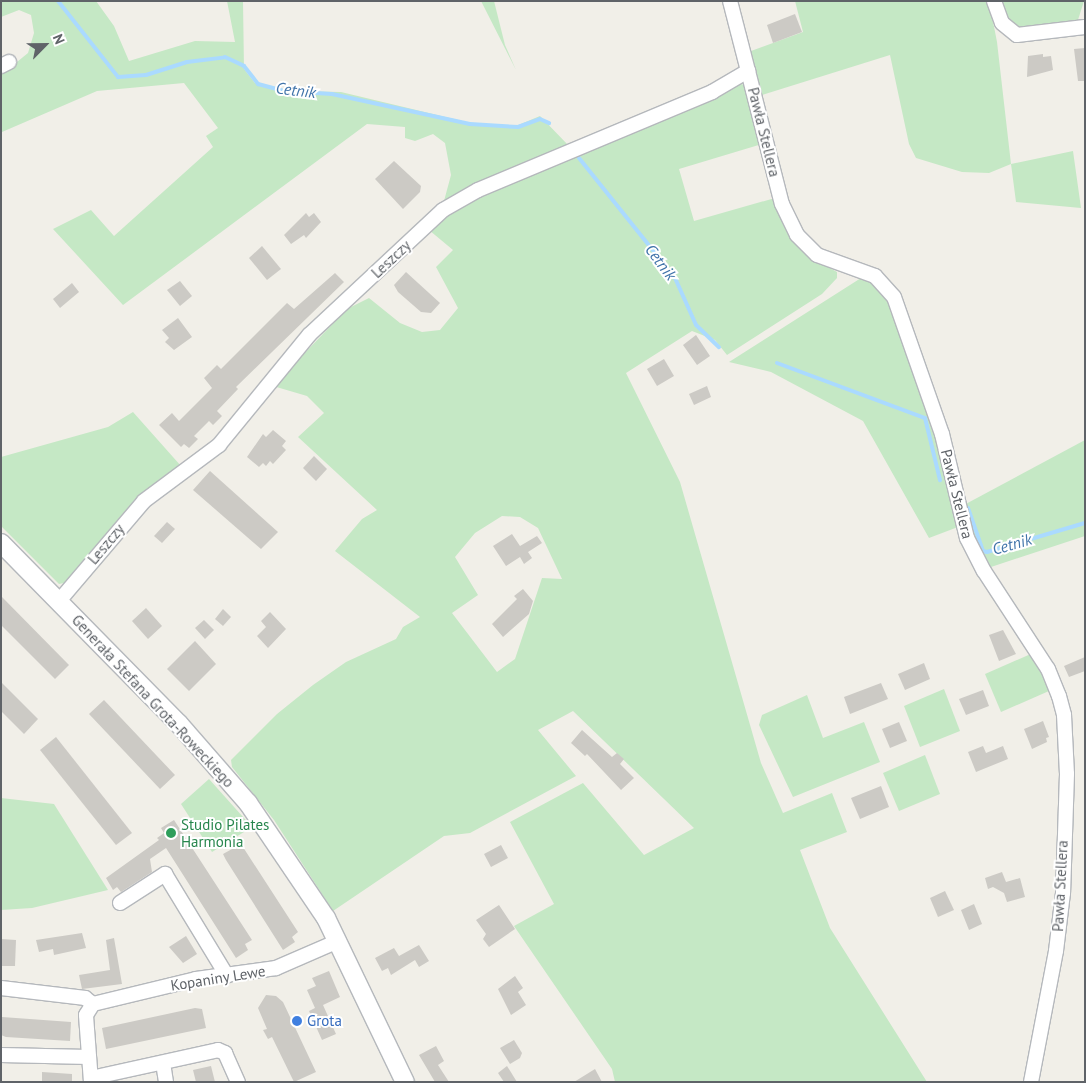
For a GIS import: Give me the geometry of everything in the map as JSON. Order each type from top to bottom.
[{"type":"street","points":[[730,1],[748,71]]},
{"type":"street","points":[[994,1],[1002,23],[1017,35],[1085,27]]},
{"type":"street","name":"Leszczy","points":[[59,601],[144,501],[219,445],[309,335],[443,210],[478,190],[712,92],[748,71]]},
{"type":"street","name":"Pawła Stellera","points":[[748,71],[782,204],[797,235],[817,255],[875,276],[894,296],[942,434],[966,538],[984,571],[1048,669],[1059,696],[1064,715],[1066,766],[1063,893],[1056,950],[1030,1082]]},
{"type":"street","name":"Generała Stefana Grota-Roweckiego","points":[[1,543],[218,767],[296,869],[338,941],[405,1082]]},
{"type":"street","points":[[120,903],[165,874],[227,976]]},
{"type":"street","name":"Kopaniny Lewe","points":[[93,1004],[196,980],[276,968],[338,941]]},
{"type":"street","points":[[1,988],[85,998],[93,1004],[86,1016],[91,1080],[218,1050],[225,1053],[238,1082]]},
{"type":"street","points":[[1,1055],[89,1057]]},
{"type":"street","points":[[163,1063],[166,1082]]},
{"type":"green space","points":[[1,1],[96,1],[114,26],[129,61],[195,41],[235,42],[227,1],[243,1],[244,69],[255,83],[289,91],[341,92],[479,125],[516,126],[540,116],[569,146],[444,201],[451,175],[445,143],[433,134],[415,141],[405,138],[405,127],[367,124],[123,305],[53,229],[91,210],[114,236],[213,147],[206,136],[218,128],[184,83],[97,91],[2,132],[1,75],[28,53],[34,33],[31,15],[19,10],[1,17]]},
{"type":"green space","points":[[481,1],[494,1],[505,45],[516,70]]},
{"type":"green space","points":[[795,1],[989,1],[997,42],[1011,164],[989,173],[962,172],[916,158],[909,144],[890,55],[762,95],[751,51],[803,32]]},
{"type":"green space","points":[[1000,1],[1084,1],[1077,23],[1014,29],[1004,16]]},
{"type":"green space","points":[[737,83],[745,85],[762,144],[679,169],[694,221],[775,198],[817,261],[837,272],[837,278],[822,294],[727,355],[715,340],[692,331],[626,373],[680,482],[761,763],[783,813],[832,793],[847,832],[800,850],[830,928],[927,1082],[615,1082],[612,1069],[514,926],[554,904],[510,822],[583,783],[644,855],[694,828],[573,711],[538,730],[576,776],[470,833],[444,836],[333,911],[274,820],[232,767],[231,760],[277,714],[313,685],[346,662],[396,639],[403,627],[420,617],[335,551],[362,519],[377,510],[298,437],[324,413],[307,396],[273,386],[347,309],[369,298],[400,323],[422,332],[440,330],[458,308],[436,267],[453,250],[429,230],[453,210]],"holes":[[[502,516],[520,517],[538,528],[562,579],[542,578],[515,659],[497,672],[452,613],[478,595],[455,557],[475,533]]]},
{"type":"green space","points":[[1073,151],[1081,208],[1016,202],[1011,164]]},
{"type":"green space","points":[[861,278],[870,279],[885,290],[938,436],[958,527],[929,538],[863,421],[771,372],[729,362]]},
{"type":"green space","points":[[133,412],[181,466],[137,497],[64,583],[59,584],[1,526],[1,457],[108,427]]},
{"type":"green space","points":[[1085,440],[1085,536],[988,568],[971,535],[962,506]]},
{"type":"green space","points":[[1033,653],[1049,691],[1001,712],[985,674]]},
{"type":"green space","points":[[944,689],[960,731],[920,747],[904,706]]},
{"type":"green space","points":[[807,695],[823,738],[864,722],[880,762],[793,797],[759,725],[762,715]]},
{"type":"green space","points":[[925,755],[940,794],[899,811],[883,773]]},
{"type":"green space","points":[[209,779],[252,827],[212,852],[181,804]]},
{"type":"green space","points":[[1,798],[54,804],[108,890],[32,908],[1,910]]},
{"type":"building","points":[[795,14],[802,32],[773,43],[767,25]]},
{"type":"building","points":[[1085,48],[1085,81],[1078,81],[1074,49]]},
{"type":"building","points":[[1043,54],[1043,57],[1051,56],[1053,70],[1027,77],[1028,56]]},
{"type":"building","points":[[394,161],[421,186],[420,192],[403,209],[375,179]]},
{"type":"building","points":[[306,213],[309,217],[314,213],[321,222],[306,238],[304,235],[291,244],[284,235]]},
{"type":"building","points":[[262,246],[281,269],[267,280],[249,258]]},
{"type":"building","points":[[406,272],[440,303],[431,313],[421,312],[398,292],[394,285]]},
{"type":"building","points":[[335,273],[344,282],[236,387],[238,389],[217,411],[222,416],[213,425],[209,421],[194,436],[198,439],[189,448],[184,444],[181,447],[159,425],[172,413],[179,421],[212,388],[204,378],[217,365],[221,369],[287,303],[294,309]]},
{"type":"building","points":[[180,281],[192,296],[180,306],[167,290]]},
{"type":"building","points":[[72,283],[79,292],[60,308],[53,299]]},
{"type":"building","points":[[178,318],[192,337],[174,350],[165,342],[169,338],[162,330]]},
{"type":"building","points":[[696,335],[710,356],[697,365],[683,345]]},
{"type":"building","points":[[664,359],[674,376],[657,386],[647,369]]},
{"type":"building","points":[[707,386],[711,397],[694,405],[689,394]]},
{"type":"building","points":[[273,430],[286,441],[282,446],[286,450],[273,464],[270,461],[266,466],[263,463],[259,467],[247,457],[263,434],[266,437]]},
{"type":"building","points":[[314,456],[327,469],[316,481],[303,468]]},
{"type":"building","points":[[210,471],[278,532],[261,549],[193,490]]},
{"type":"building","points":[[167,522],[175,529],[162,543],[154,536]]},
{"type":"building","points":[[512,534],[520,546],[537,536],[542,543],[528,552],[532,558],[524,564],[520,557],[506,566],[493,546]]},
{"type":"building","points":[[523,589],[533,601],[529,614],[503,637],[492,624],[517,599],[514,596]]},
{"type":"building","points":[[1,596],[69,665],[55,679],[1,625]]},
{"type":"building","points":[[146,608],[162,626],[148,639],[132,621]]},
{"type":"building","points":[[223,609],[231,617],[223,626],[215,619]]},
{"type":"building","points":[[270,612],[286,629],[268,648],[257,636],[266,627],[261,621]]},
{"type":"building","points":[[204,620],[214,630],[205,639],[195,628]]},
{"type":"building","points":[[1003,630],[1016,654],[999,661],[989,635]]},
{"type":"building","points":[[195,641],[216,664],[189,691],[167,669]]},
{"type":"building","points":[[1085,657],[1085,671],[1069,677],[1064,666]]},
{"type":"building","points":[[924,663],[930,679],[905,690],[898,674]]},
{"type":"building","points":[[1,682],[38,719],[24,734],[1,711]]},
{"type":"building","points":[[881,683],[888,699],[850,714],[844,697]]},
{"type":"building","points":[[983,690],[989,706],[966,715],[959,699]]},
{"type":"building","points":[[104,700],[175,775],[160,789],[89,714]]},
{"type":"building","points":[[1043,721],[1049,737],[1046,738],[1047,742],[1032,749],[1024,729]]},
{"type":"building","points":[[899,722],[907,741],[890,748],[882,729]]},
{"type":"building","points":[[582,730],[612,757],[617,753],[624,759],[620,764],[634,778],[621,790],[587,754],[585,756],[571,743]]},
{"type":"building","points":[[56,737],[132,833],[116,845],[40,750]]},
{"type":"building","points":[[983,746],[986,753],[1003,746],[1008,759],[976,772],[968,752]]},
{"type":"building","points":[[881,786],[889,807],[860,819],[851,798]]},
{"type":"building","points":[[174,820],[252,940],[245,944],[248,950],[236,958],[166,848],[150,859],[152,872],[121,892],[117,887],[113,890],[106,878],[159,840],[157,838],[164,833],[161,828]]},
{"type":"building","points":[[241,844],[298,932],[292,937],[295,942],[283,950],[223,854]]},
{"type":"building","points":[[501,845],[508,858],[491,867],[484,854]]},
{"type":"building","points":[[1002,872],[1006,882],[1020,878],[1025,897],[1007,902],[1004,893],[993,887],[988,889],[985,878]]},
{"type":"building","points":[[945,891],[954,910],[938,917],[930,898]]},
{"type":"building","points":[[974,904],[982,924],[969,930],[961,910]]},
{"type":"building","points":[[499,905],[515,929],[489,947],[483,939],[486,934],[476,920]]},
{"type":"building","points":[[82,933],[86,948],[54,955],[53,949],[39,952],[36,940]]},
{"type":"building","points":[[186,936],[197,954],[183,963],[169,947]]},
{"type":"building","points":[[114,938],[122,984],[82,989],[79,975],[110,970],[106,940]]},
{"type":"building","points":[[1,939],[16,940],[15,966],[2,966]]},
{"type":"building","points":[[419,945],[429,961],[419,967],[415,960],[391,975],[388,968],[382,971],[375,958],[394,948],[399,956]]},
{"type":"building","points":[[329,971],[340,997],[323,1005],[336,1034],[322,1040],[309,1011],[315,1008],[307,990],[316,986],[312,978]]},
{"type":"building","points":[[515,976],[523,988],[518,992],[526,1005],[511,1015],[498,989]]},
{"type":"building","points":[[266,995],[276,996],[283,1002],[316,1072],[294,1082],[272,1037],[268,1039],[263,1030],[267,1029],[258,1008]]},
{"type":"building","points":[[195,1008],[202,1009],[206,1028],[106,1049],[102,1028]]},
{"type":"building","points":[[2,1017],[71,1022],[70,1041],[6,1037],[1,1035]]},
{"type":"building","points":[[514,1040],[522,1053],[520,1058],[510,1064],[500,1048]]},
{"type":"building","points":[[436,1046],[444,1061],[438,1065],[449,1082],[435,1082],[419,1055]]},
{"type":"building","points":[[211,1066],[215,1082],[196,1082],[193,1070]]},
{"type":"building","points":[[507,1066],[517,1082],[504,1082],[498,1073]]},
{"type":"building","points":[[595,1069],[602,1082],[574,1082]]},
{"type":"building","points":[[42,1072],[72,1074],[72,1082],[42,1082]]},
{"type":"waterway","name":"Cetnik","points":[[58,1],[118,77],[146,75],[187,62],[225,57],[244,66],[258,84],[284,91],[332,94],[470,124],[518,127],[540,119],[549,123]]},
{"type":"waterway","name":"Cetnik","points":[[579,158],[675,278],[696,325],[719,347]]},
{"type":"waterway","name":"Cetnik","points":[[777,363],[925,418],[940,480]]},
{"type":"waterway","name":"Cetnik","points":[[968,508],[983,551],[987,552],[1085,523]]},
{"type":"place","name":"Studio Pilates Harmonia","points":[[171,833]]},
{"type":"place","name":"Grota","points":[[297,1021]]}]
